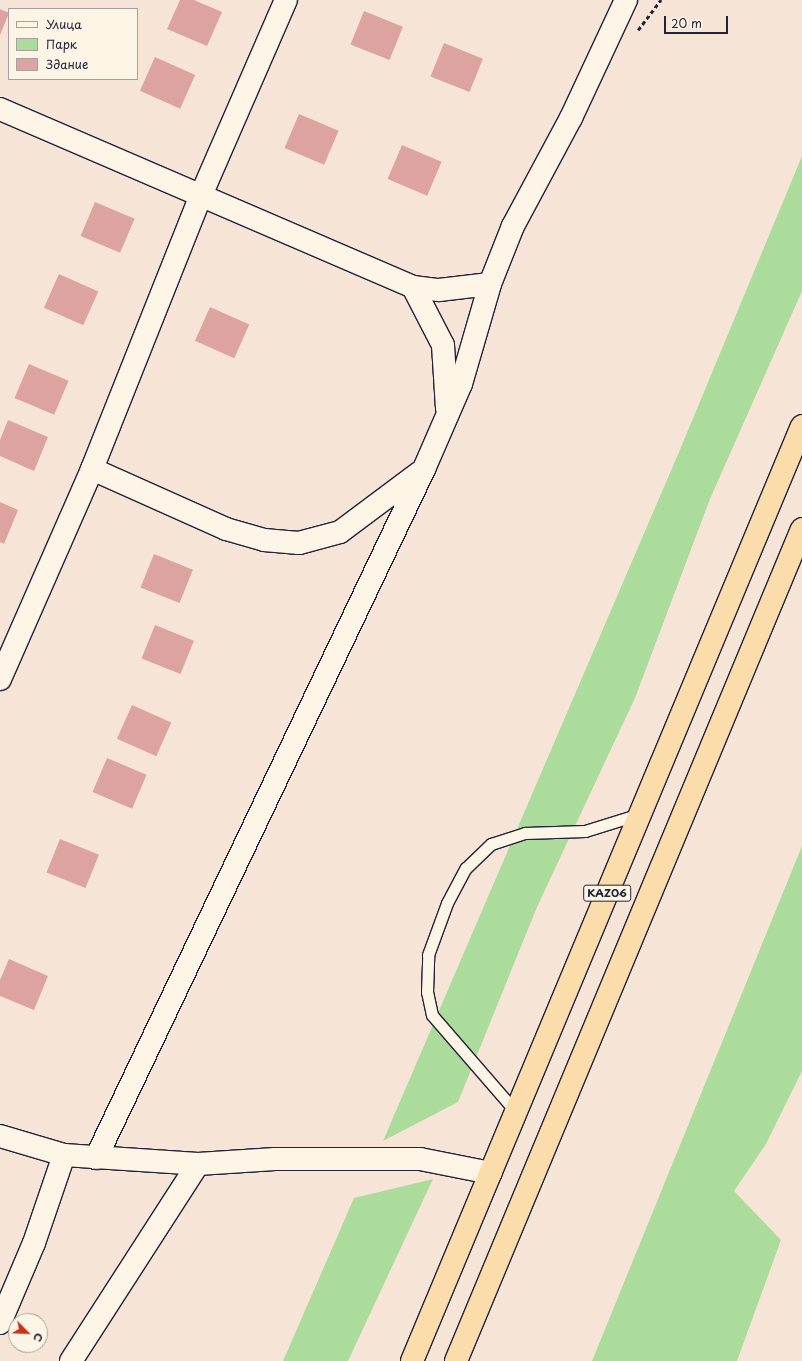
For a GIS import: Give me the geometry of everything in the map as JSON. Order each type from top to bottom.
[{"type":"highway","name":"KАZ06","points":[[412,1361],[802,426]]},
{"type":"highway","name":"KАZ06","points":[[456,1361],[802,529]]},
{"type":"street","points":[[0,679],[92,469],[202,193],[286,0]]},
{"type":"street","points":[[96,1158],[424,469],[473,352],[490,284],[513,226],[571,118],[626,0]]},
{"type":"street","points":[[0,108],[202,193],[413,287],[439,290],[490,284]]},
{"type":"street","points":[[413,287],[443,344],[447,414]]},
{"type":"street","points":[[92,469],[226,529],[264,540],[299,543],[340,532],[424,469]]},
{"type":"street","points":[[374,508],[397,524]]},
{"type":"street","points":[[0,1136],[64,1155],[96,1158],[198,1164],[275,1159],[420,1159],[491,1173]]},
{"type":"street","points":[[0,1323],[34,1243],[64,1155]]},
{"type":"street","points":[[71,1361],[198,1164]]},
{"type":"lane","points":[[516,1112],[432,1015],[427,992],[428,955],[447,903],[466,868],[491,844],[525,833],[585,831],[640,814]]},
{"type":"green space","points":[[802,156],[802,291],[710,499],[635,698],[537,907],[458,1102],[383,1141],[679,452]]},
{"type":"green space","points":[[802,846],[802,1071],[766,1144],[734,1191],[781,1240],[737,1361],[592,1361]]},
{"type":"green space","points":[[433,1179],[348,1361],[283,1361],[354,1198]]},
{"type":"building","points":[[180,0],[194,0],[222,12],[207,46],[167,29]]},
{"type":"building","points":[[0,9],[8,13],[8,15],[0,35]]},
{"type":"building","points":[[364,11],[403,27],[389,60],[351,44]]},
{"type":"building","points":[[444,43],[483,59],[469,92],[431,76]]},
{"type":"building","points":[[155,57],[195,75],[180,109],[140,91]]},
{"type":"building","points":[[299,114],[339,131],[324,165],[285,148]]},
{"type":"building","points":[[402,145],[442,162],[427,196],[388,179]]},
{"type":"building","points":[[95,202],[135,219],[120,253],[81,236]]},
{"type":"building","points":[[59,274],[98,291],[83,325],[44,308]]},
{"type":"building","points":[[210,307],[249,324],[234,358],[195,341]]},
{"type":"building","points":[[29,364],[69,381],[54,415],[15,398]]},
{"type":"building","points":[[8,420],[48,437],[34,471],[0,456],[0,440]]},
{"type":"building","points":[[0,502],[18,510],[4,544],[0,542]]},
{"type":"building","points":[[154,554],[193,570],[179,603],[141,587]]},
{"type":"building","points":[[155,625],[194,641],[180,674],[142,658]]},
{"type":"building","points":[[132,705],[171,722],[156,756],[117,739]]},
{"type":"building","points":[[107,758],[147,775],[132,809],[93,792]]},
{"type":"building","points":[[60,839],[99,855],[85,888],[47,872]]},
{"type":"building","points":[[9,959],[48,976],[34,1010],[0,996],[0,980]]}]
